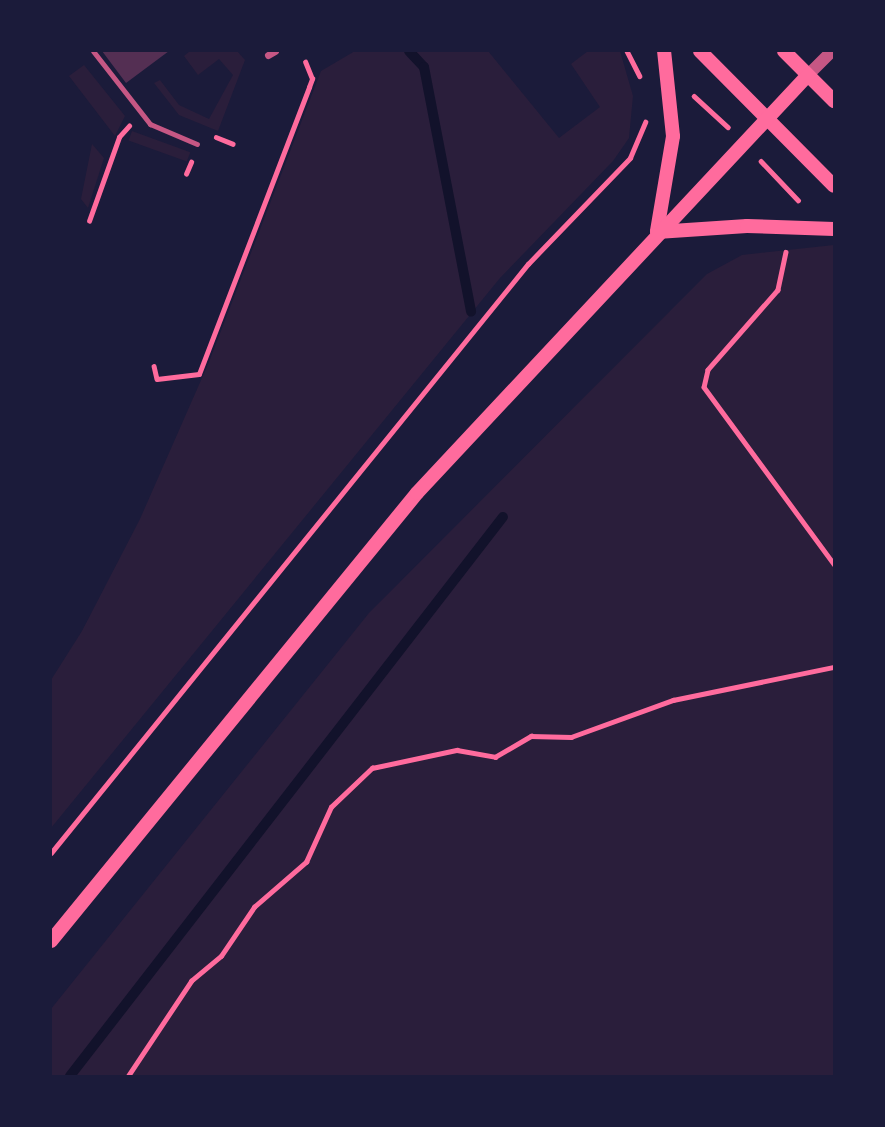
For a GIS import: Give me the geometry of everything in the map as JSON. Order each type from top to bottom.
[{"type":"main road","points":[[657,232],[673,135],[664,51]]},
{"type":"main road","points":[[700,51],[764,119],[834,186]]},
{"type":"main road","points":[[784,51],[834,101]]},
{"type":"main road","points":[[51,941],[417,493],[657,232],[808,75]]},
{"type":"main road","points":[[657,232],[747,226],[834,229]]},
{"type":"street","points":[[808,75],[832,51]]},
{"type":"lane","points":[[93,51],[150,124],[197,144]]},
{"type":"path","points":[[627,51],[644,86]]},
{"type":"path","points":[[154,366],[157,379],[199,374],[312,79],[305,62]]},
{"type":"path","points":[[89,221],[119,137],[139,113]]},
{"type":"path","points":[[51,853],[528,264],[630,158],[646,114]]},
{"type":"path","points":[[786,252],[779,290],[708,370],[704,387],[834,564]]},
{"type":"path","points":[[128,1076],[191,981],[221,956],[254,907],[306,862],[331,807],[372,768],[457,750],[495,757],[531,736],[571,737],[673,701],[834,667]]},
{"type":"shaded area","points":[[190,51],[237,51],[245,60],[218,131],[179,115],[154,83],[160,80],[179,105],[209,119],[233,75],[219,59],[198,75],[184,56]]},
{"type":"shaded area","points":[[355,51],[488,51],[559,138],[600,107],[571,64],[588,51],[620,51],[633,96],[629,138],[613,161],[500,278],[51,828],[51,680],[82,631],[140,519],[209,362],[321,71]]},
{"type":"shaded area","points":[[84,65],[125,116],[115,136],[69,76]]},
{"type":"shaded area","points":[[132,131],[190,152],[187,162],[129,140]]},
{"type":"shaded area","points":[[92,144],[104,158],[88,208],[81,199]]},
{"type":"shaded area","points":[[834,245],[834,1076],[51,1076],[51,1009],[369,613],[707,274],[742,255]]},
{"type":"building","points":[[102,51],[169,51],[126,83]]},
{"type":"waterway","points":[[409,51],[424,67],[471,312]]},
{"type":"waterway","points":[[70,1076],[503,517]]}]
